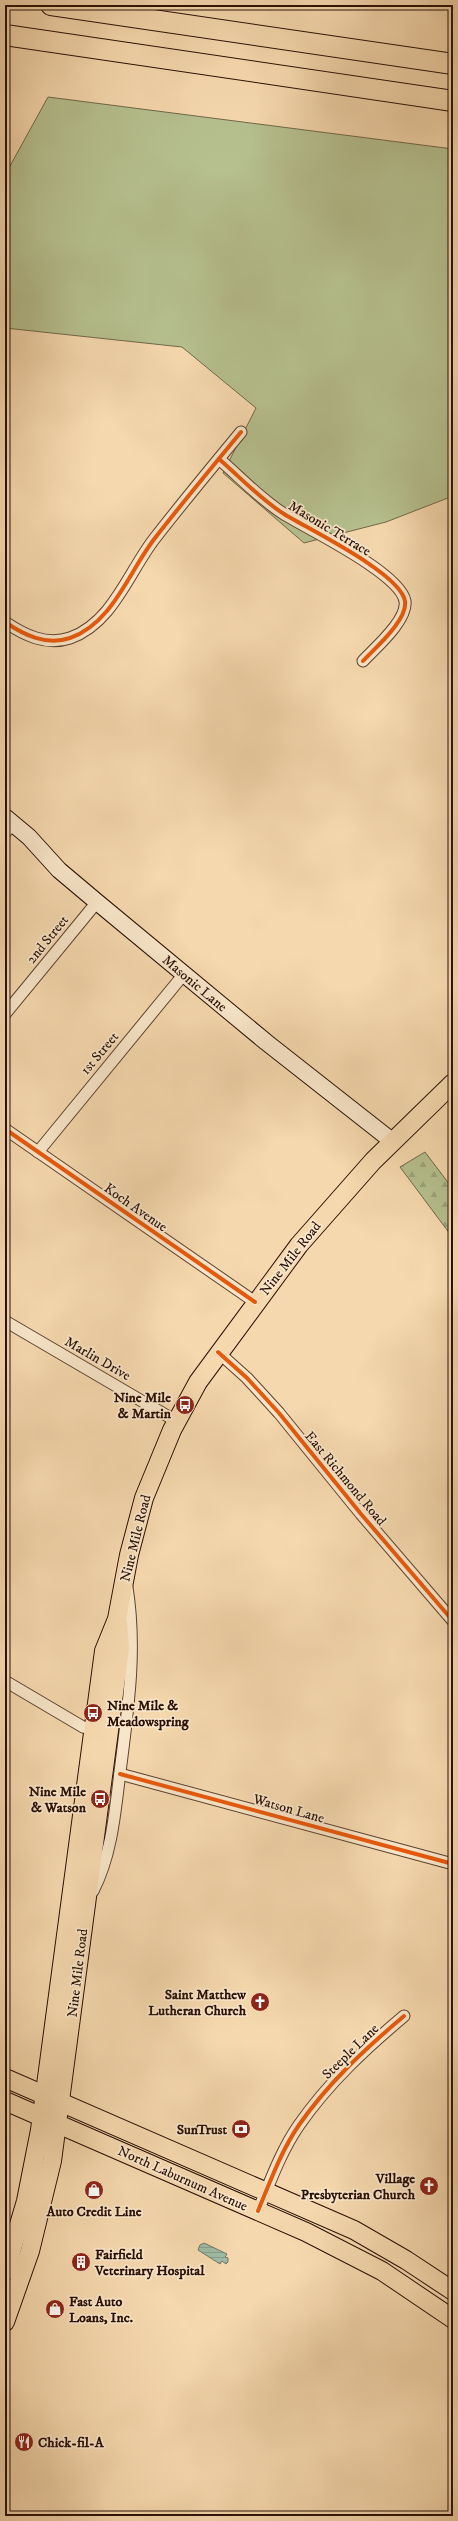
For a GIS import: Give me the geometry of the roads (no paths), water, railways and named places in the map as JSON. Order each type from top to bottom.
[{"type":"highway","points":[[52,5],[453,64]]},
{"type":"highway","points":[[5,35],[453,101]]},
{"type":"main road","name":"Masonic Lane","points":[[8,824],[29,837],[59,870],[184,974],[392,1141]]},
{"type":"main road","name":"Nine Mile Road","points":[[52,2099],[85,1906],[108,1731],[104,1652],[117,1619],[125,1575],[144,1498],[176,1421],[198,1382],[255,1302],[299,1244],[392,1141],[453,1083]]},
{"type":"main road","name":"Nine Mile Road","points":[[5,2322],[38,2220],[52,2099],[108,1731]]},
{"type":"main road","name":"North Laburnum Avenue","points":[[5,2078],[354,2230],[406,2260],[453,2291]]},
{"type":"main road","name":"North Laburnum Avenue","points":[[5,2101],[313,2235],[369,2264],[453,2319]]},
{"type":"main road","name":"Nine Mile Road","points":[[5,2272],[49,2120]]},
{"type":"street","points":[[5,622],[22,633],[44,640],[68,639],[86,629],[112,603],[154,540],[241,432]]},
{"type":"street","name":"Masonic Terrace","points":[[219,459],[283,513],[322,534],[359,558],[401,591],[405,601],[403,615],[363,661]]},
{"type":"street","name":"2nd Street","points":[[5,1014],[97,902]]},
{"type":"street","name":"1st Street","points":[[38,1152],[184,974]]},
{"type":"street","name":"Koch Avenue","points":[[5,1128],[255,1302]]},
{"type":"street","name":"Marlin Drive","points":[[5,1321],[176,1421]]},
{"type":"street","name":"East Richmond Road","points":[[218,1352],[247,1378],[283,1417],[361,1514],[453,1621]]},
{"type":"street","points":[[85,1906],[106,1856],[120,1774],[108,1731],[133,1637],[125,1575]]},
{"type":"street","points":[[5,1681],[82,1727],[108,1731]]},
{"type":"street","name":"Watson Lane","points":[[120,1774],[453,1864]]},
{"type":"street","name":"Steeple Lane","points":[[258,2211],[266,2191],[298,2126],[352,2060],[404,2016]]},
{"type":"place","name":"Nine Mile & Martin","points":[[185,1405]]},
{"type":"place","name":"Nine Mile & Meadowspring","points":[[93,1713]]},
{"type":"place","name":"Nine Mile & Watson","points":[[100,1799]]},
{"type":"place","name":"Saint Matthew Lutheran Church","points":[[260,2002]]},
{"type":"place","name":"SunTrust","points":[[241,2129]]},
{"type":"place","name":"Village Presbyterian Church","points":[[429,2186]]},
{"type":"place","name":"Auto Credit Line","points":[[94,2190]]},
{"type":"place","name":"Fairfield Veterinary Hospital","points":[[81,2262]]},
{"type":"place","name":"Fast Auto Loans, Inc.","points":[[55,2309]]},
{"type":"place","name":"Chick-fil-A","points":[[24,2442]]}]
